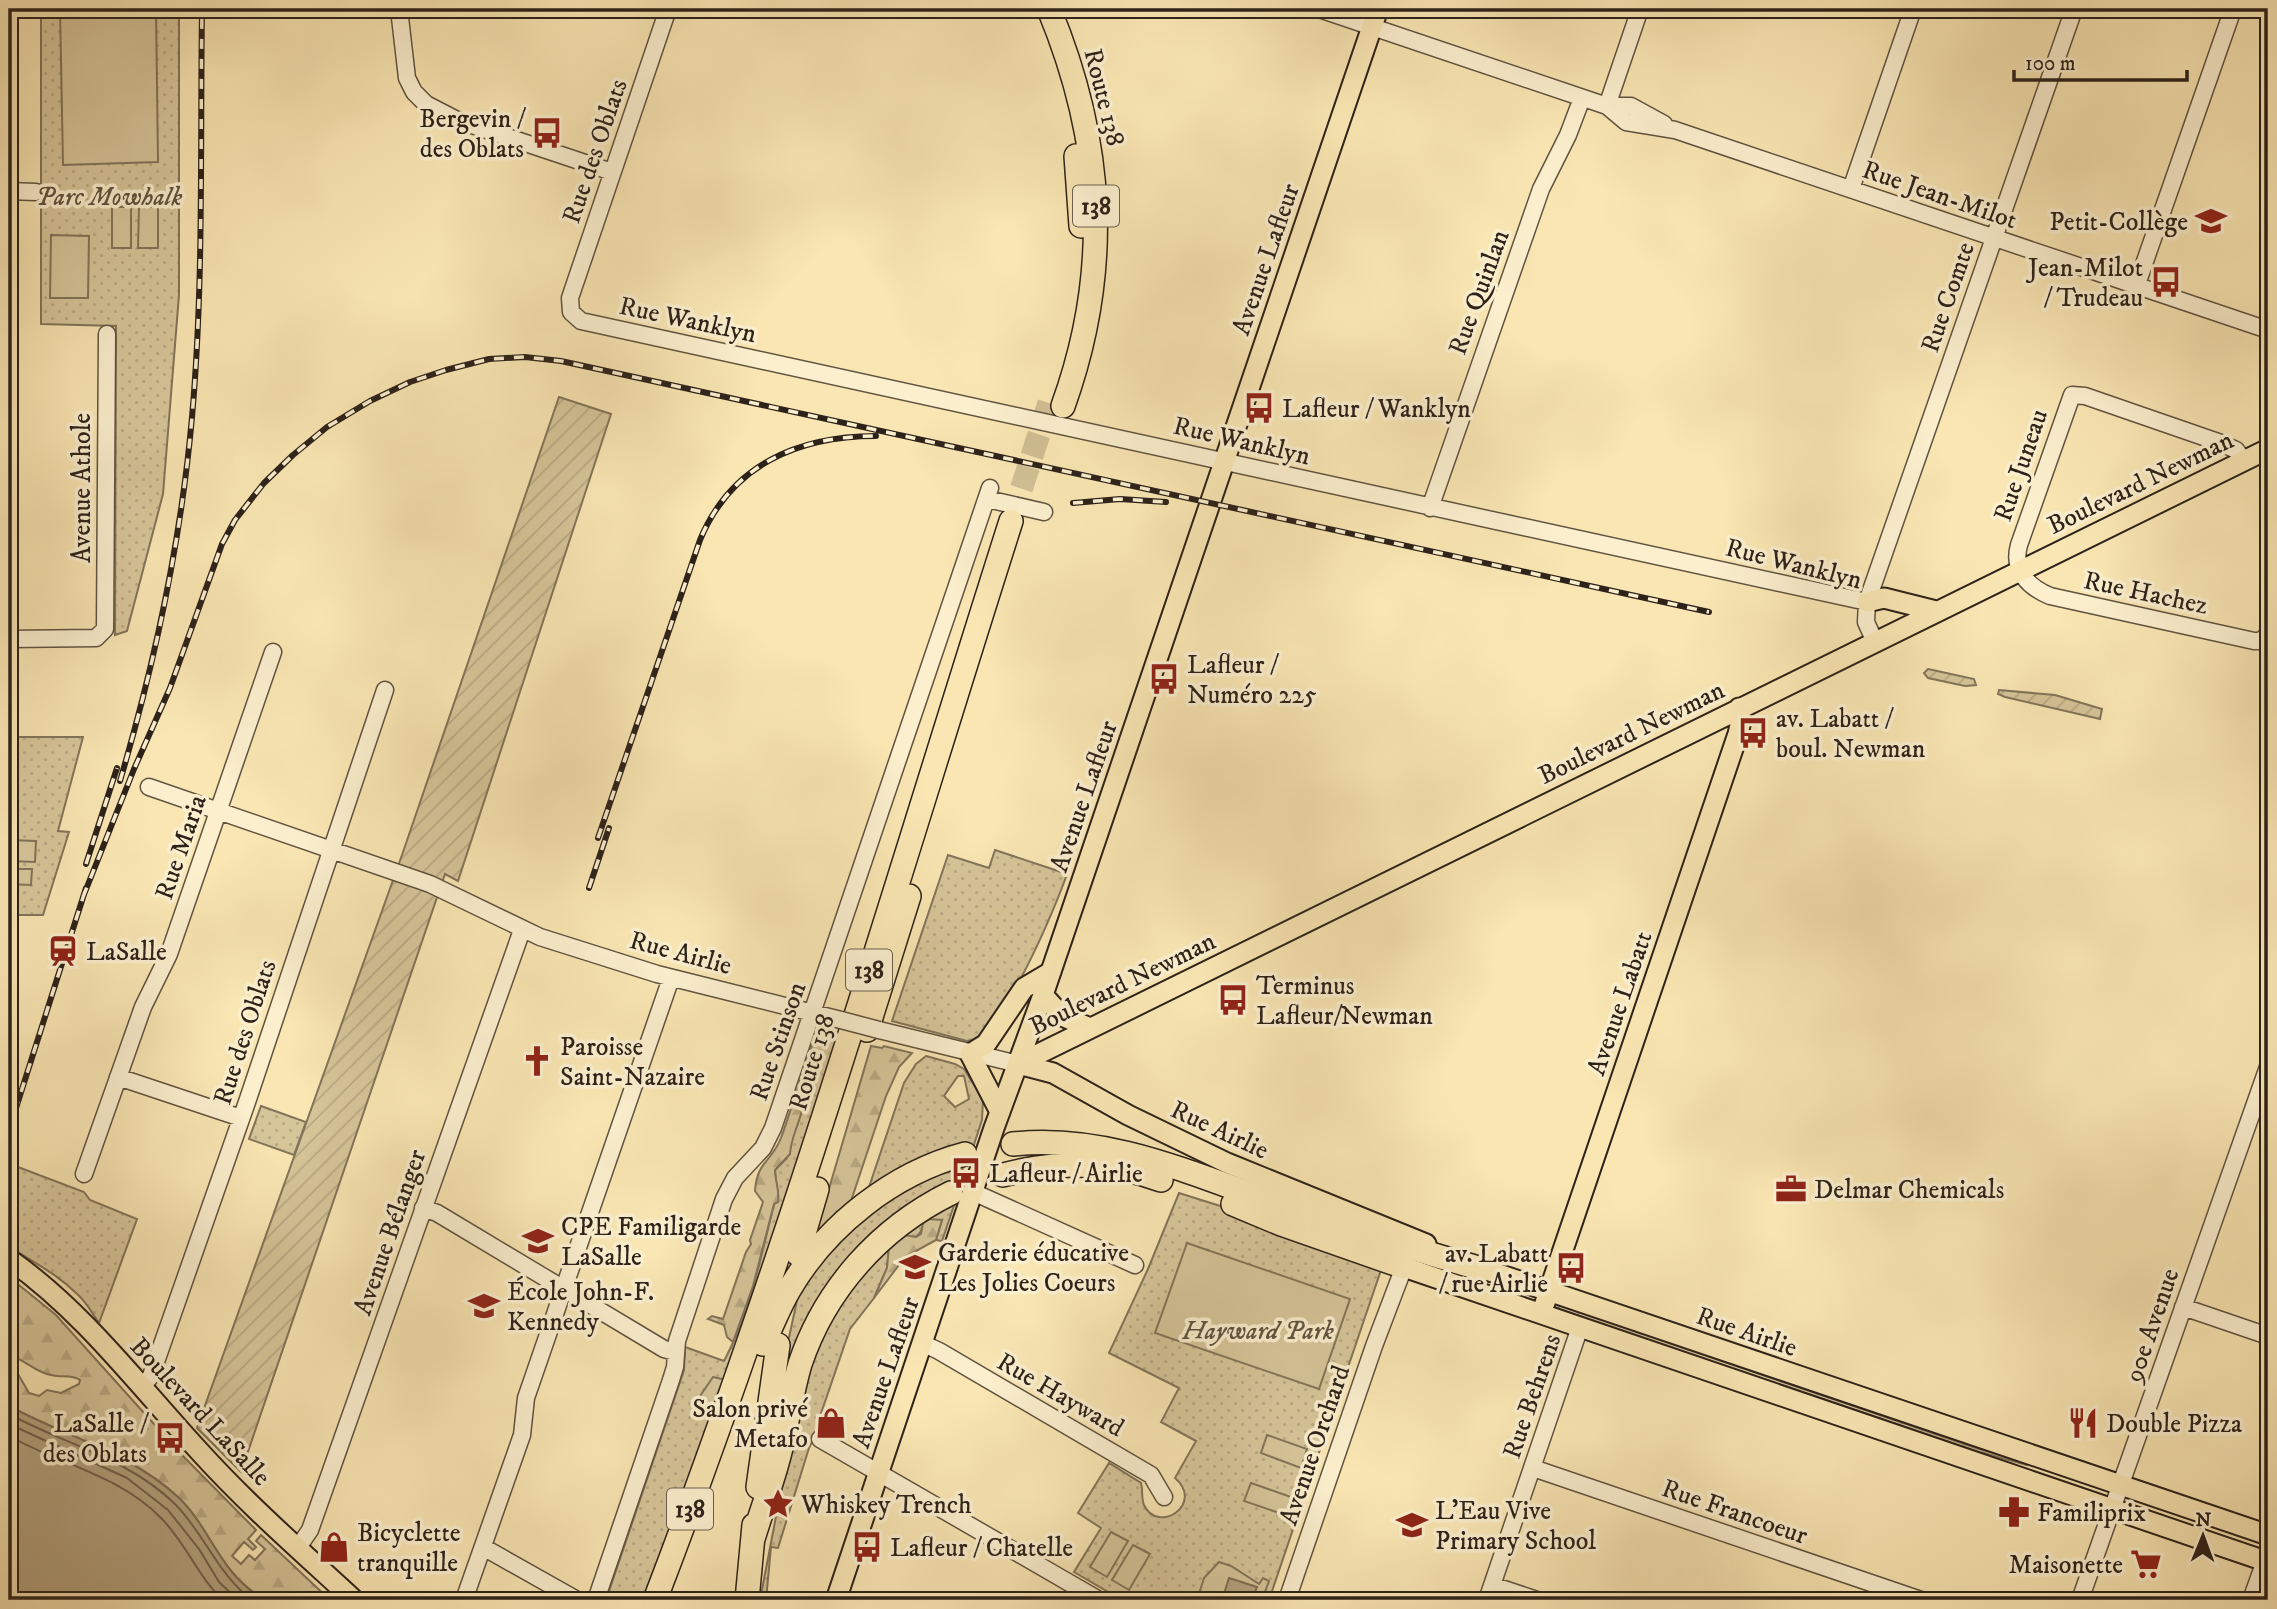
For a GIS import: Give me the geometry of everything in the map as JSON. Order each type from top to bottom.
[{"type":"highway","name":"Route 138","points":[[1033,9],[1054,62],[1069,118],[1077,161],[1081,215],[1074,304],[1056,405],[1079,356],[1088,315],[1096,254],[1096,207],[1091,152],[1081,100],[1070,61],[1049,9]]},
{"type":"highway","name":"Route 138","points":[[798,1254],[1027,519]]},
{"type":"highway","name":"Route 138","points":[[724,1418],[1027,519]]},
{"type":"highway","points":[[1013,1144],[1069,1143],[1121,1151],[1396,1244],[1482,1269]]},
{"type":"highway","points":[[724,1418],[789,1290],[828,1238],[889,1187],[925,1168],[965,1154]]},
{"type":"highway","points":[[1003,1175],[1029,1168],[1074,1164],[1132,1170],[1404,1267]]},
{"type":"highway","points":[[753,1539],[781,1450],[800,1364],[825,1308],[846,1278],[883,1238],[914,1213],[962,1193]]},
{"type":"highway","points":[[747,1600],[766,1417],[778,1345]]},
{"type":"highway","name":"138","points":[[655,1600],[724,1418]]},
{"type":"main road","name":"Avenue Lafleur","points":[[836,1600],[922,1343],[962,1193],[1000,1112],[1043,995],[1375,18]]},
{"type":"main road","name":"Boulevard Newman","points":[[1018,1064],[2268,449]]},
{"type":"main road","points":[[1867,602],[1884,598],[1936,611]]},
{"type":"main road","name":"Avenue Labatt","points":[[1541,1314],[1738,734],[1740,708]]},
{"type":"main road","points":[[1000,1112],[970,1054],[990,1038],[1024,988],[1051,972]]},
{"type":"main road","points":[[1043,995],[1062,1016],[1090,1028]]},
{"type":"main road","name":"Rue Airlie","points":[[1018,1064],[1047,1070],[1128,1115],[1227,1163],[1394,1229],[1482,1269],[2268,1535]]},
{"type":"main road","name":"Boulevard LaSalle","points":[[9,1259],[73,1311],[202,1454],[354,1600]]},
{"type":"main road","name":"Rue Airlie","points":[[1404,1267],[2267,1562]]},
{"type":"street","points":[[399,9],[407,78],[414,92],[426,104],[457,120],[612,172]]},
{"type":"street","name":"Rue des Oblats","points":[[570,309],[571,293],[668,9]]},
{"type":"street","name":"Rue Jean-Milot","points":[[1319,9],[1375,18],[1606,106],[1631,106],[1675,130],[2268,330]]},
{"type":"street","points":[[1606,106],[1640,9]]},
{"type":"street","points":[[1850,189],[1913,9]]},
{"type":"street","name":"Rue Comte","points":[[1867,602],[2074,9]]},
{"type":"street","points":[[2136,287],[2233,9]]},
{"type":"street","name":"Rue Quinlan","points":[[1430,508],[1541,189],[1568,135],[1582,97]]},
{"type":"street","points":[[9,191],[36,192]]},
{"type":"street","name":"Rue Wanklyn","points":[[570,309],[578,318],[591,324],[1867,602],[1866,622],[1875,642]]},
{"type":"street","name":"Avenue Athole","points":[[9,639],[96,638],[105,629],[107,334]]},
{"type":"street","name":"Rue Juneau","points":[[2020,571],[2016,559],[2019,545],[2072,395],[2085,396],[2214,440],[2236,450],[2244,461]]},
{"type":"street","name":"Rue Stinson","points":[[596,1600],[671,1380],[680,1330],[727,1192],[735,1178],[763,1148],[769,1136],[988,494],[1027,519]]},
{"type":"street","name":"Rue Hachez","points":[[2020,571],[2032,586],[2050,596],[2254,641],[2262,641],[2268,634]]},
{"type":"street","name":"Rue Maria","points":[[84,1174],[143,1007],[169,954],[273,652]]},
{"type":"street","name":"Rue des Oblats","points":[[142,1387],[151,1376],[386,690]]},
{"type":"street","name":"Rue Airlie","points":[[149,787],[430,884],[522,930],[591,954],[671,978],[1018,1064]]},
{"type":"street","name":"Avenue Bélanger","points":[[298,1549],[310,1530],[522,930]]},
{"type":"street","points":[[464,1600],[520,1440],[526,1398],[671,978]]},
{"type":"street","name":"90e Avenue","points":[[2080,1600],[2268,1067]]},
{"type":"street","points":[[118,1077],[241,1118]]},
{"type":"street","points":[[962,1193],[1135,1265]]},
{"type":"street","points":[[423,1208],[437,1213],[663,1349],[675,1352]]},
{"type":"street","name":"Avenue Orchard","points":[[1287,1600],[1404,1267]]},
{"type":"street","points":[[2183,1307],[2268,1336]]},
{"type":"street","name":"Rue Behrens","points":[[1489,1592],[1580,1326]]},
{"type":"street","name":"Rue Hayward","points":[[922,1343],[1151,1475],[1164,1497]]},
{"type":"street","points":[[820,1439],[1099,1600]]},
{"type":"street","name":"Rue Francoeur","points":[[1533,1468],[1921,1600]]},
{"type":"street","points":[[483,1547],[577,1600]]},
{"type":"street","points":[[2251,1600],[2267,1562]]},
{"type":"street","points":[[1489,1592],[1537,1600]]},
{"type":"green space","name":"Parc Mowhalk","points":[[41,9],[179,9],[179,295],[163,494],[127,631],[115,635],[116,326],[41,324]]},
{"type":"green space","points":[[60,9],[156,9],[158,162],[63,165]]},
{"type":"green space","points":[[112,207],[131,207],[131,248],[112,248]]},
{"type":"green space","points":[[139,207],[158,207],[158,248],[138,248]]},
{"type":"green space","points":[[51,235],[89,236],[88,298],[50,298]]},
{"type":"green space","points":[[559,397],[611,414],[458,881],[445,874],[241,1472],[197,1428],[402,855]]},
{"type":"green space","points":[[1928,669],[1974,679],[1976,685],[1965,686],[1928,678],[1924,673]]},
{"type":"green space","points":[[1999,690],[2055,695],[2102,709],[2100,719],[2005,697],[1998,694]]},
{"type":"green space","points":[[9,737],[83,737],[58,831],[69,832],[43,915],[9,915]]},
{"type":"green space","points":[[9,840],[36,841],[35,862],[9,861]]},
{"type":"green space","points":[[995,850],[1067,874],[1052,913],[1011,996],[981,1035],[967,1041],[892,1021],[948,855],[989,868]]},
{"type":"green space","points":[[9,869],[32,869],[31,885],[9,884]]},
{"type":"green space","points":[[817,1031],[837,1038],[727,1380],[708,1388],[700,1400],[699,1406],[702,1408],[716,1407],[647,1599],[606,1600],[684,1370],[685,1347],[724,1361],[741,1324],[774,1204],[778,1201],[775,1170],[787,1158],[808,1088],[811,1066],[807,1060]]},
{"type":"green space","points":[[871,1046],[884,1046],[912,1053],[899,1067],[886,1096],[851,1201],[808,1250],[816,1233]]},
{"type":"green space","points":[[926,1056],[964,1069],[983,1099],[982,1120],[967,1166],[964,1165],[962,1171],[965,1173],[942,1241],[936,1240],[942,1220],[923,1227],[918,1235],[909,1240],[889,1247],[887,1268],[874,1298],[850,1329],[778,1548],[771,1547],[766,1600],[760,1600],[801,1386],[849,1265],[776,1447],[788,1342],[801,1282],[867,1193],[904,1083],[916,1064]],"holes":[[[958,1076],[964,1076],[969,1099],[955,1107],[944,1096]]]},
{"type":"green space","points":[[807,1060],[812,1069],[811,1078],[804,1095],[790,1154],[775,1170],[778,1202],[774,1204],[753,1286],[733,1342],[727,1337],[724,1325],[708,1319],[712,1316],[723,1319],[751,1244],[763,1202],[755,1191],[758,1174],[781,1138]]},
{"type":"green space","points":[[261,1106],[306,1122],[294,1155],[249,1139]]},
{"type":"green space","points":[[18,1167],[84,1192],[90,1200],[137,1219],[99,1323],[83,1300],[68,1286],[9,1246],[9,1188],[12,1188]]},
{"type":"green space","name":"Hayward Park","points":[[1179,1193],[1249,1215],[1381,1270],[1269,1600],[1122,1600],[1074,1572],[1101,1528],[1078,1513],[1109,1463],[1141,1483],[1143,1502],[1151,1514],[1159,1517],[1176,1512],[1185,1497],[1183,1488],[1175,1478],[1196,1441],[1161,1422],[1179,1388],[1109,1353]]},
{"type":"green space","points":[[929,1219],[942,1220],[936,1240],[905,1257],[874,1298],[887,1268],[889,1247],[904,1235],[916,1237],[921,1234],[923,1223]]},
{"type":"green space","points":[[1187,1243],[1350,1299],[1319,1389],[1155,1333]]},
{"type":"green space","points":[[9,1277],[56,1315],[180,1453],[256,1530],[248,1539],[256,1547],[253,1550],[244,1542],[232,1556],[241,1564],[249,1555],[255,1560],[265,1549],[256,1541],[261,1535],[330,1600],[265,1600],[247,1588],[236,1576],[187,1506],[160,1482],[119,1457],[9,1406],[9,1370],[18,1374],[29,1393],[39,1396],[47,1390],[61,1393],[79,1384],[80,1380],[45,1373],[9,1355]]},
{"type":"green space","points":[[1559,1305],[1976,1448],[2028,1463],[2027,1465],[1976,1451],[1558,1309]]},
{"type":"green space","points":[[713,1377],[727,1380],[716,1407],[701,1408],[696,1402]]},
{"type":"green space","points":[[1267,1435],[1307,1449],[1301,1468],[1261,1453]]},
{"type":"green space","points":[[1251,1483],[1291,1497],[1285,1515],[1244,1501]]},
{"type":"green space","points":[[1111,1532],[1128,1541],[1107,1577],[1090,1567]]},
{"type":"green space","points":[[1133,1545],[1150,1554],[1129,1590],[1112,1580]]},
{"type":"green space","points":[[1219,1562],[1231,1566],[1259,1584],[1263,1578],[1269,1581],[1262,1600],[1197,1600],[1204,1578]]},
{"type":"water","points":[[9,1406],[119,1457],[160,1482],[187,1506],[236,1576],[247,1588],[265,1600],[9,1600]]},
{"type":"water","points":[[1229,1578],[1257,1587],[1252,1600],[1222,1600]]},
{"type":"tunnel","points":[[1011,521],[1049,403]]},
{"type":"railway","points":[[120,781],[144,692],[174,556],[192,417],[201,213],[202,9]]},
{"type":"railway","points":[[83,897],[134,769],[170,688],[222,544],[235,520],[264,483],[327,427],[370,401],[410,382],[489,359],[525,357],[561,361],[1709,612]]},
{"type":"railway","points":[[598,838],[700,540],[713,514],[730,492],[749,474],[770,460],[794,449],[820,442],[876,436]]},
{"type":"railway","points":[[1073,503],[1120,499],[1166,502]]},
{"type":"railway","points":[[86,864],[117,768]]},
{"type":"railway","points":[[589,888],[609,828]]},
{"type":"railway","points":[[9,1130],[86,888]]},
{"type":"place","name":"Bergevin / des Oblats","points":[[547,133]]},
{"type":"place","name":"Petit-Collège","points":[[2211,221]]},
{"type":"place","name":"Jean-Milot / Trudeau","points":[[2166,282]]},
{"type":"place","name":"Lafleur / Wanklyn","points":[[1259,408]]},
{"type":"place","name":"Lafleur / Numéro 225","points":[[1164,679]]},
{"type":"place","name":"av. Labatt / boul. Newman","points":[[1753,733]]},
{"type":"place","name":"LaSalle","points":[[63,951]]},
{"type":"place","name":"Terminus Lafleur/Newman","points":[[1233,1000]]},
{"type":"place","name":"Paroisse Saint-Nazaire","points":[[537,1061]]},
{"type":"place","name":"Lafleur / Airlie","points":[[966,1173]]},
{"type":"place","name":"Delmar Chemicals","points":[[1791,1189]]},
{"type":"place","name":"CPE Familigarde LaSalle","points":[[538,1241]]},
{"type":"place","name":"Garderie éducative Les Jolies Coeurs","points":[[915,1267]]},
{"type":"place","name":"av. Labatt / rue Airlie","points":[[1571,1268]]},
{"type":"place","name":"École John-F. Kennedy","points":[[484,1306]]},
{"type":"place","name":"Salon privé Metafo","points":[[831,1423]]},
{"type":"place","name":"Double Pizza","points":[[2083,1423]]},
{"type":"place","name":"LaSalle / des Oblats","points":[[170,1438]]},
{"type":"place","name":"Whiskey Trench","points":[[778,1504]]},
{"type":"place","name":"Familiprix","points":[[2014,1512]]},
{"type":"place","name":"L'Eau Vive Primary School","points":[[1412,1525]]},
{"type":"place","name":"Bicyclette tranquille","points":[[334,1547]]},
{"type":"place","name":"Lafleur / Chatelle","points":[[867,1547]]},
{"type":"place","name":"Maisonette","points":[[2146,1564]]}]
